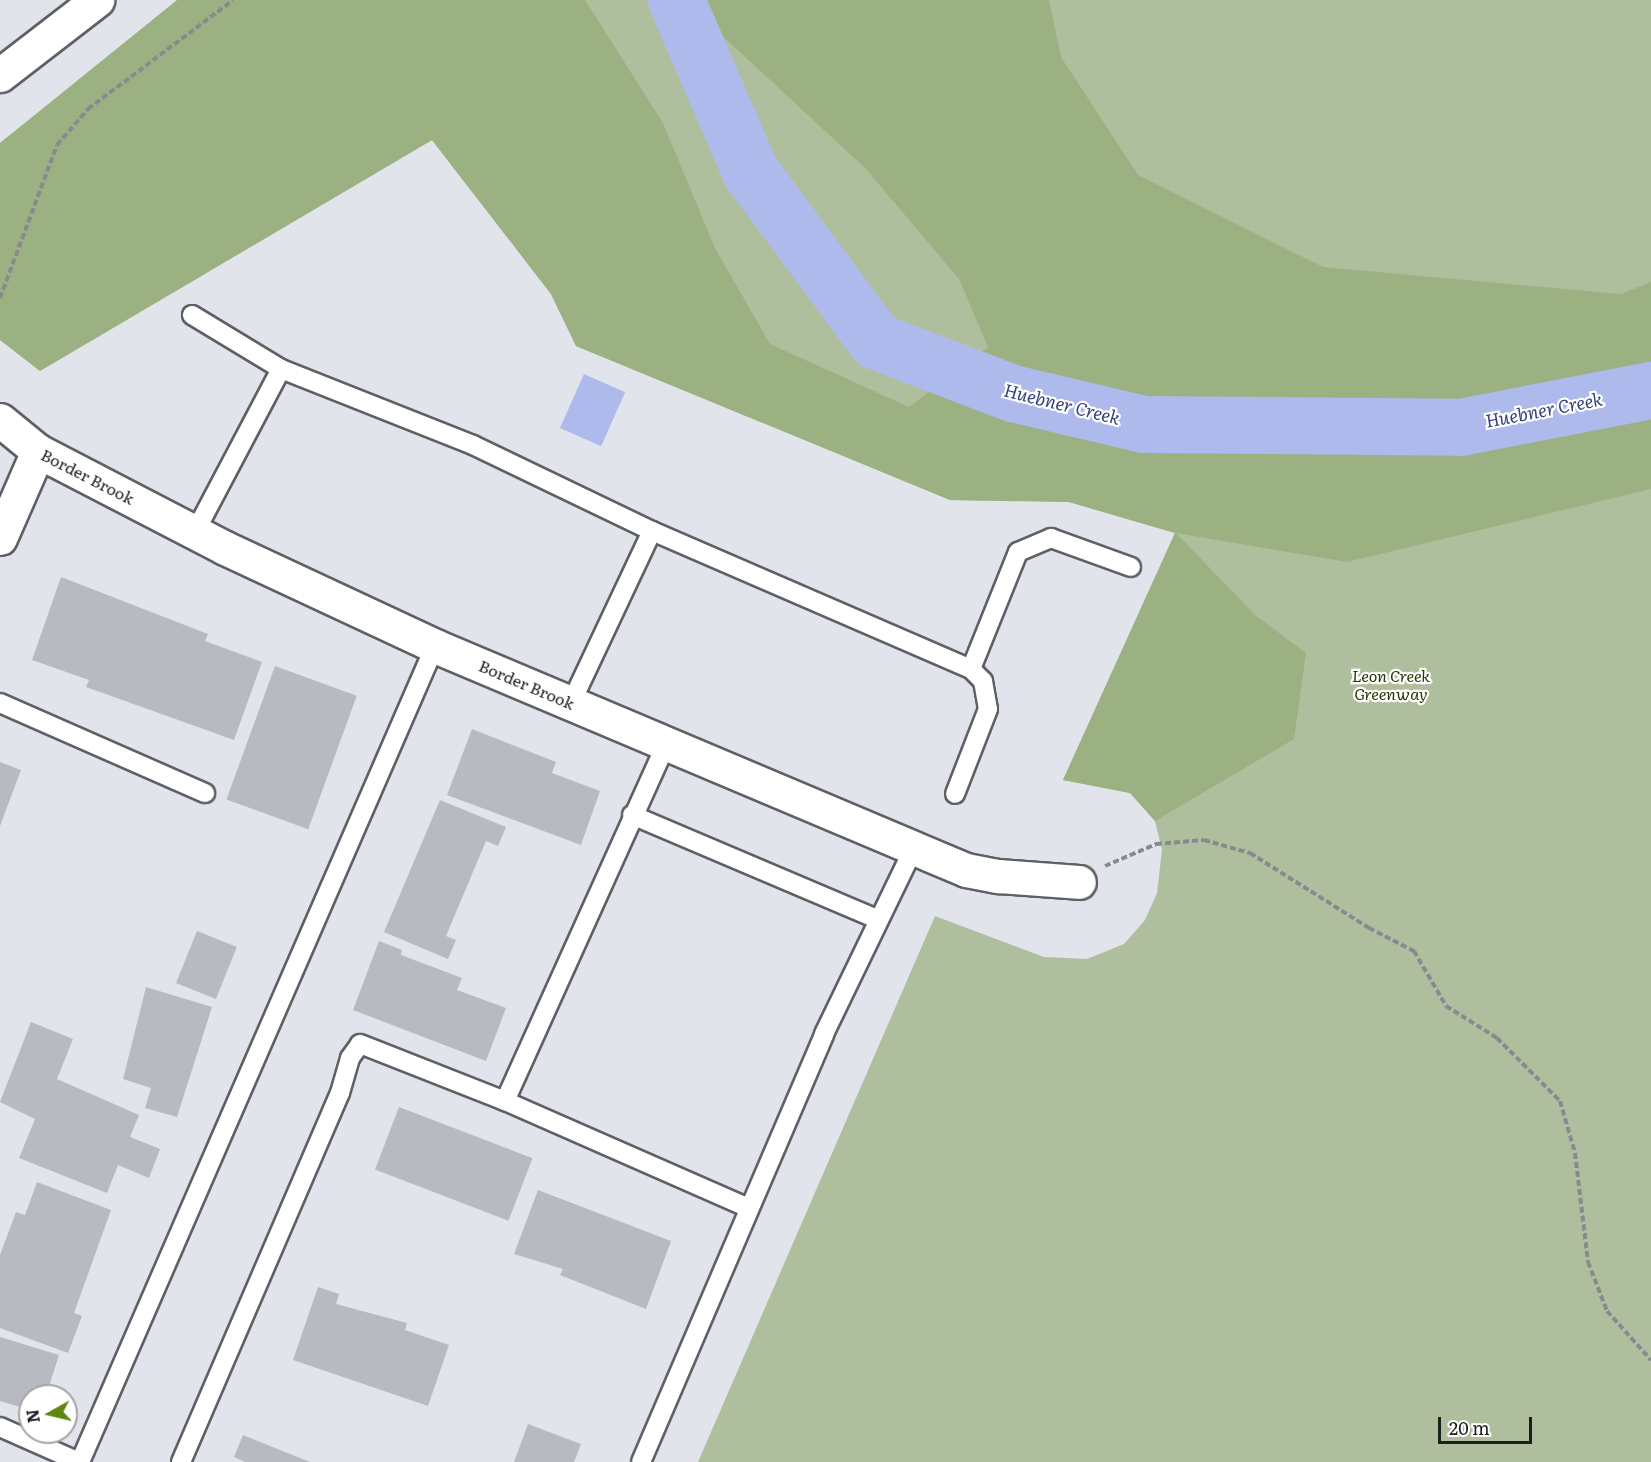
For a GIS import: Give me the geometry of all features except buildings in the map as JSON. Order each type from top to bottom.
[{"type":"street","points":[[0,75],[97,0]]},
{"type":"street","name":"Border Brook","points":[[0,420],[38,451],[195,532],[435,646],[914,848],[987,874],[1079,882]]},
{"type":"street","points":[[0,538],[38,451]]},
{"type":"lane","points":[[192,315],[281,369],[473,445],[652,531],[971,669],[983,681],[988,709],[955,794]]},
{"type":"lane","points":[[195,532],[281,369]]},
{"type":"lane","points":[[571,703],[652,531]]},
{"type":"lane","points":[[971,669],[1018,552],[1051,538],[1131,567]]},
{"type":"lane","points":[[0,1427],[80,1462],[435,646]]},
{"type":"lane","points":[[0,703],[205,793]]},
{"type":"lane","points":[[505,1101],[667,742]]},
{"type":"lane","points":[[636,807],[879,915]]},
{"type":"lane","points":[[641,1462],[747,1207],[879,915],[914,848]]},
{"type":"lane","points":[[182,1462],[340,1093],[350,1059],[360,1044],[505,1101],[747,1207]]},
{"type":"path","points":[[0,298],[57,145],[88,109],[233,0]]},
{"type":"path","points":[[1079,882],[1119,857],[1156,844],[1204,840],[1250,853],[1369,928],[1414,951],[1446,1006],[1497,1038],[1560,1101],[1575,1153],[1587,1262],[1607,1311],[1651,1360]]},
{"type":"green space","points":[[177,0],[585,0],[663,123],[715,248],[770,344],[909,407],[988,347],[959,279],[866,169],[715,29],[702,0],[1049,0],[1061,57],[1138,175],[1323,267],[1621,294],[1651,282],[1651,489],[1347,562],[1176,533],[1256,616],[1306,653],[1294,739],[1155,821],[1130,793],[1063,780],[1175,533],[1069,502],[950,500],[576,346],[551,294],[432,140],[40,371],[0,340],[0,143]]},
{"type":"green space","name":"Leon Creek Greenway","points":[[181,0],[1651,0],[1651,1462],[698,1462],[935,916],[1044,957],[1087,959],[1124,944],[1145,920],[1157,893],[1162,850],[1155,821],[1130,793],[1063,780],[1175,533],[1069,502],[950,500],[576,346],[551,294],[432,140],[40,371],[0,340],[0,143]]},
{"type":"water","points":[[584,374],[625,392],[601,446],[560,428]]},
{"type":"waterway","name":"Huebner Creek","points":[[676,0],[750,171],[876,341],[1012,393],[1143,424],[1460,427],[1651,390]]}]
